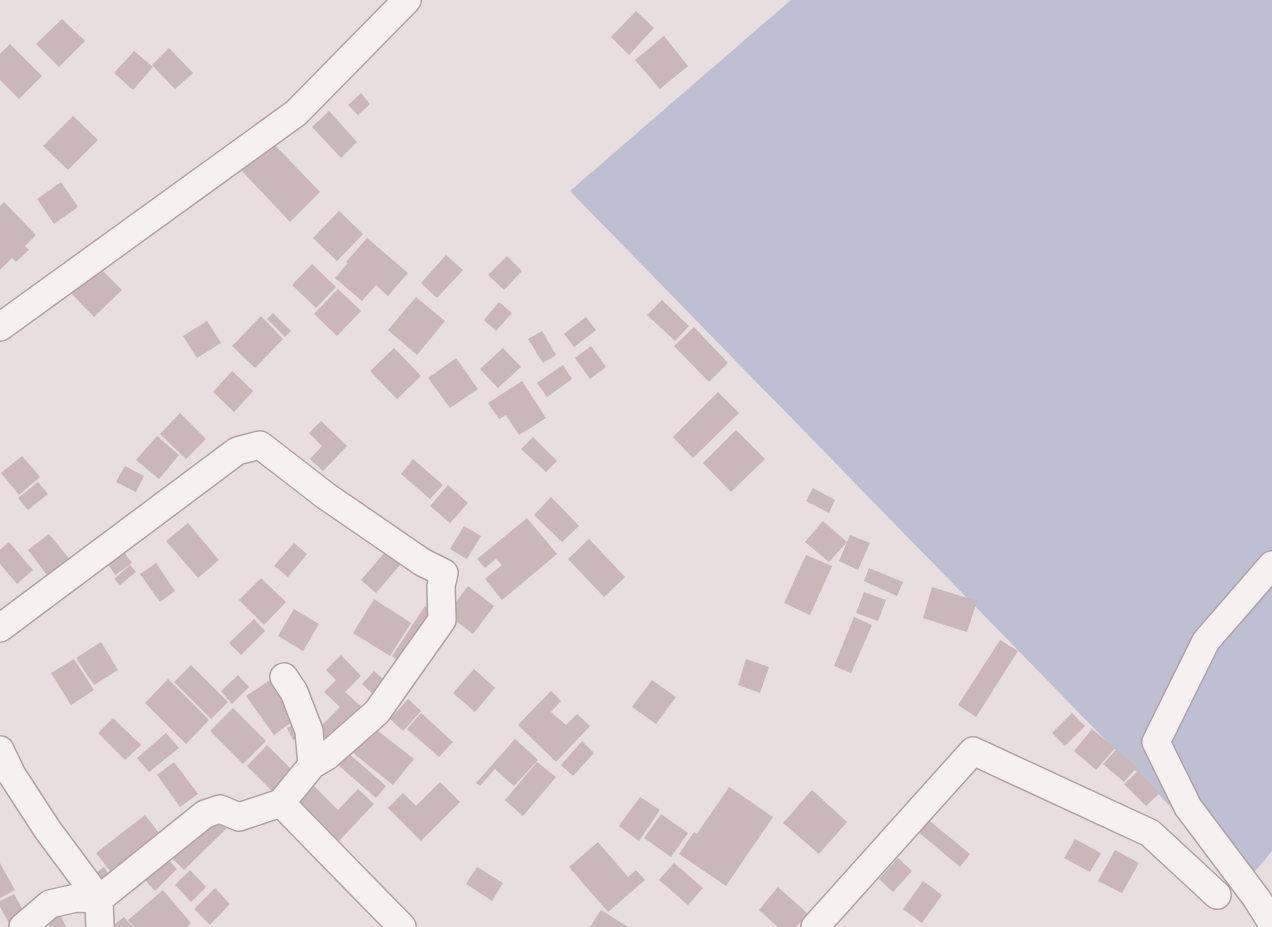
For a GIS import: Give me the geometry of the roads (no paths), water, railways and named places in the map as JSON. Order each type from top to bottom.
[{"type":"street","points":[[0,327],[296,113],[407,0]]},
{"type":"street","points":[[0,628],[237,451],[260,445],[326,496],[422,562],[444,573],[441,586],[442,621],[377,712],[327,756],[312,765],[280,803],[239,817],[220,809],[205,814],[99,899],[76,898],[50,904],[23,927]]},
{"type":"street","points":[[1272,565],[1206,641],[1156,742],[1188,807],[1272,923]]},
{"type":"street","points":[[284,677],[294,692],[309,731],[312,765]]},
{"type":"street","points":[[0,750],[6,780],[47,829],[99,899],[100,927]]},
{"type":"street","points":[[815,927],[973,751],[1150,833],[1217,895]]},
{"type":"street","points":[[280,803],[402,927]]}]
